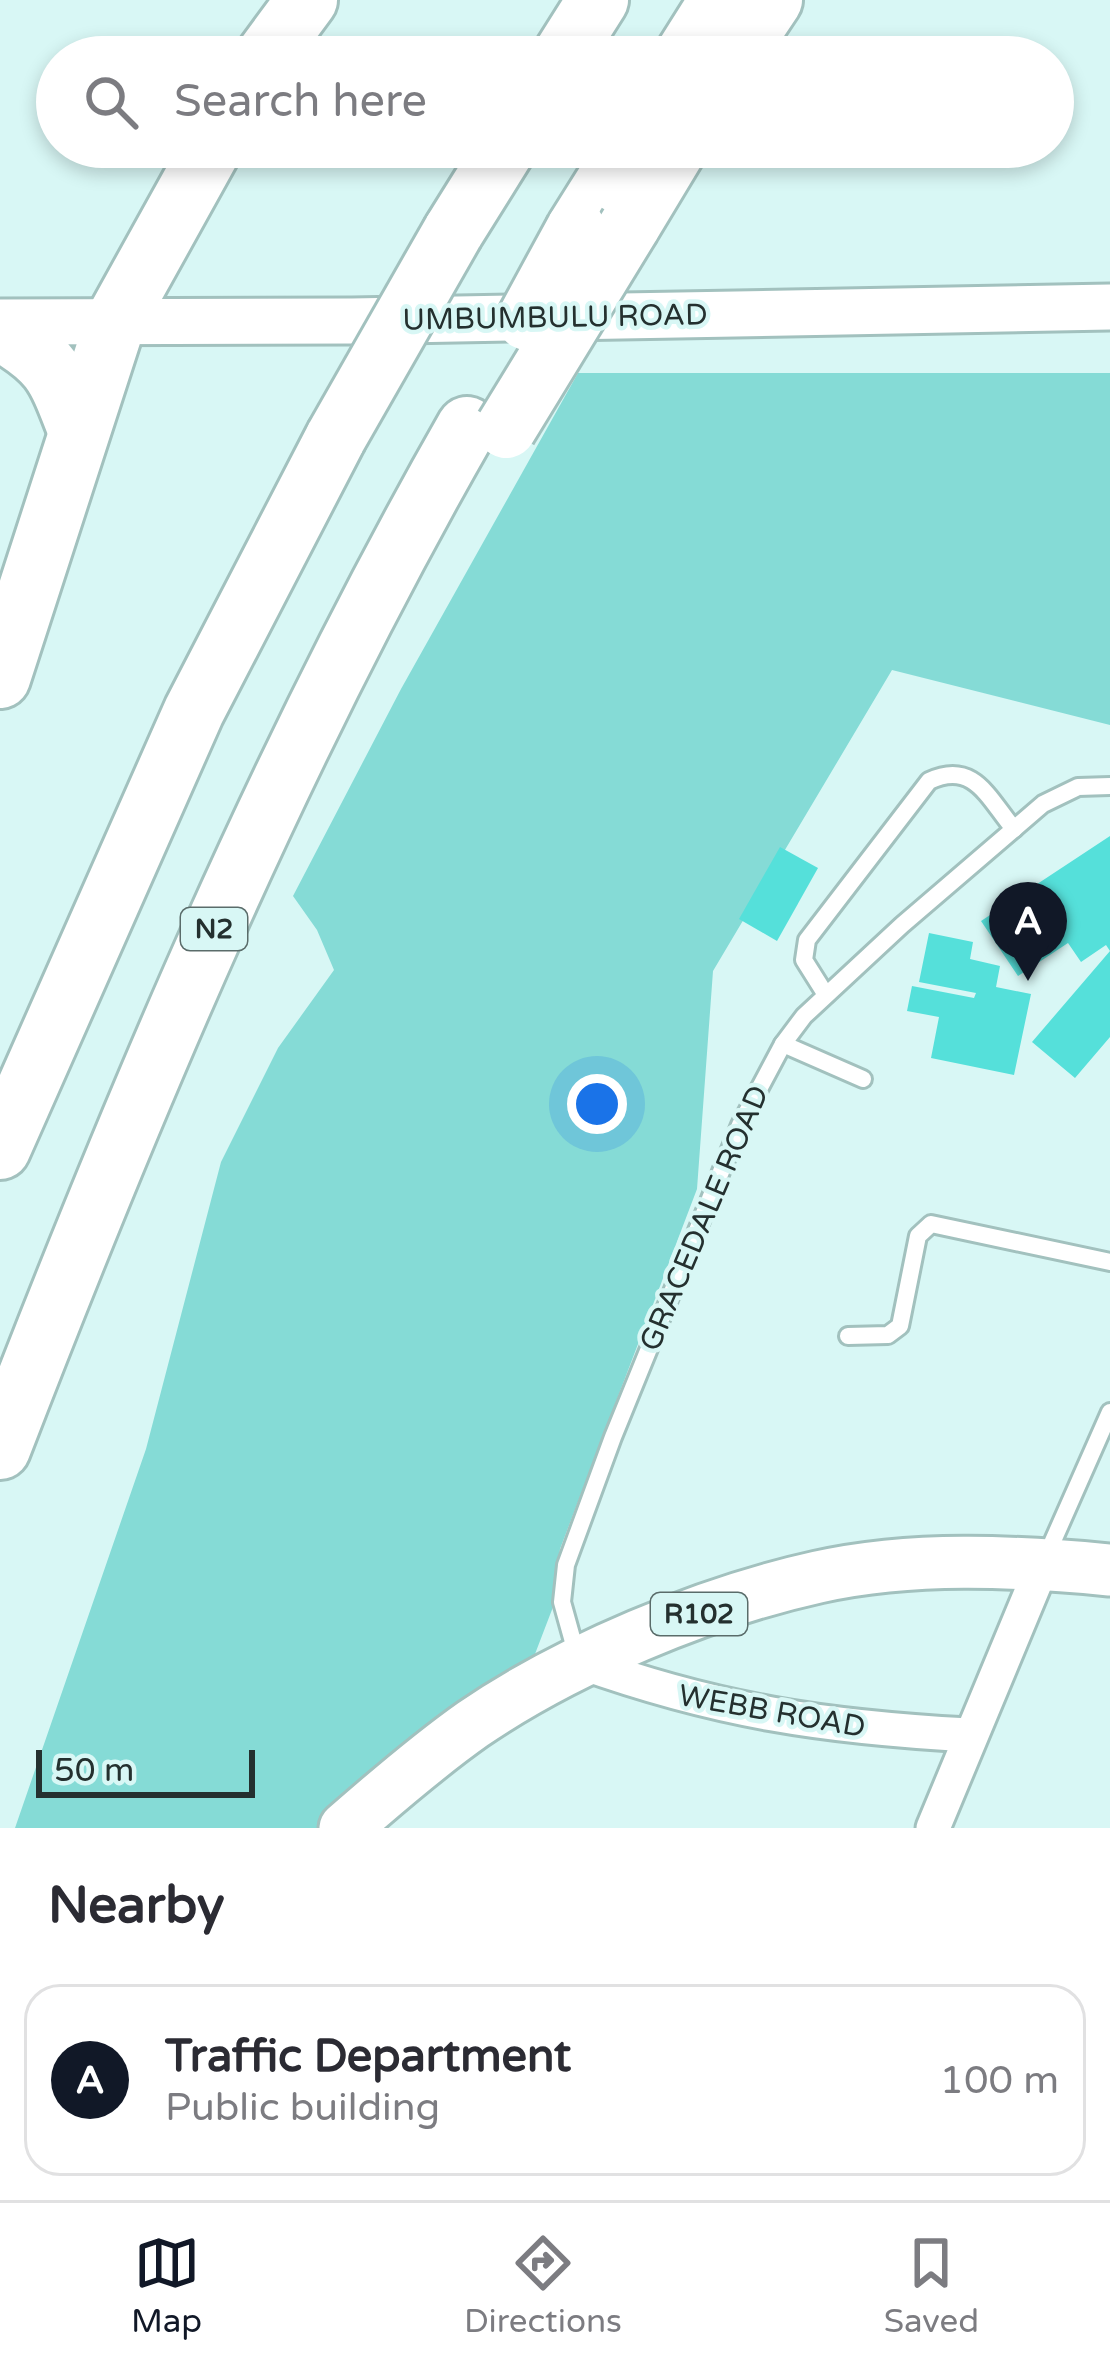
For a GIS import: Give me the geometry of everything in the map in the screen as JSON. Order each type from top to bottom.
[{"type":"highway","points":[[281,36],[308,0]]},
{"type":"highway","points":[[575,36],[598,0]]},
{"type":"highway","points":[[697,36],[720,0]]},
{"type":"highway","points":[[748,36],[772,0]]},
{"type":"highway","points":[[0,678],[116,320],[200,168]]},
{"type":"highway","points":[[0,1149],[194,711],[336,437],[493,168]]},
{"type":"highway","name":"N2","points":[[0,1449],[99,1191],[296,748],[414,520],[486,428],[603,227],[621,168]]},
{"type":"highway","points":[[603,227],[658,168]]},
{"type":"highway","points":[[0,326],[40,353],[53,370],[79,432]]},
{"type":"main road","name":"UMBUMBULU ROAD","points":[[0,326],[116,320],[352,321],[1110,307]]},
{"type":"main road","name":"R102","points":[[345,1828],[474,1724],[580,1662],[735,1600],[820,1577],[976,1562],[1110,1570]]},
{"type":"street","points":[[933,1828],[1043,1564]]},
{"type":"street","name":"WEBB ROAD","points":[[580,1662],[655,1689],[768,1716],[969,1736]]},
{"type":"lane","points":[[826,995],[804,960],[807,940],[929,781],[945,773],[973,778],[1014,829]]},
{"type":"lane","name":"GRACEDALE ROAD","points":[[580,1662],[562,1602],[566,1565],[740,1125],[783,1044],[826,995],[1043,804],[1078,787],[1110,786]]},
{"type":"lane","points":[[783,1044],[862,1079]]},
{"type":"lane","points":[[848,1336],[888,1336],[900,1326],[918,1236],[931,1224],[1110,1262]]},
{"type":"lane","points":[[1043,1564],[1110,1412]]},
{"type":"shaded area","points":[[578,373],[1110,373],[1110,725],[892,670],[713,971],[697,1189],[560,1549],[553,1607],[535,1654],[506,1688],[326,1828],[15,1828],[146,1449],[221,1162],[278,1048],[334,970],[317,930],[293,896],[401,689]]},
{"type":"building","points":[[1110,836],[1110,951],[1106,945],[1081,962],[1068,943],[1018,976],[981,921]]},
{"type":"building","points":[[780,847],[818,868],[777,941],[739,919]]},
{"type":"building","points":[[929,933],[973,942],[970,959],[1000,966],[996,987],[1031,994],[1014,1075],[931,1058],[939,1017],[907,1011],[912,986],[974,998],[976,993],[919,982]]},
{"type":"building","points":[[1110,951],[1110,1037],[1075,1078],[1032,1042]]},
{"type":"place","name":"Traffic Department","points":[[1028,981]]}]
